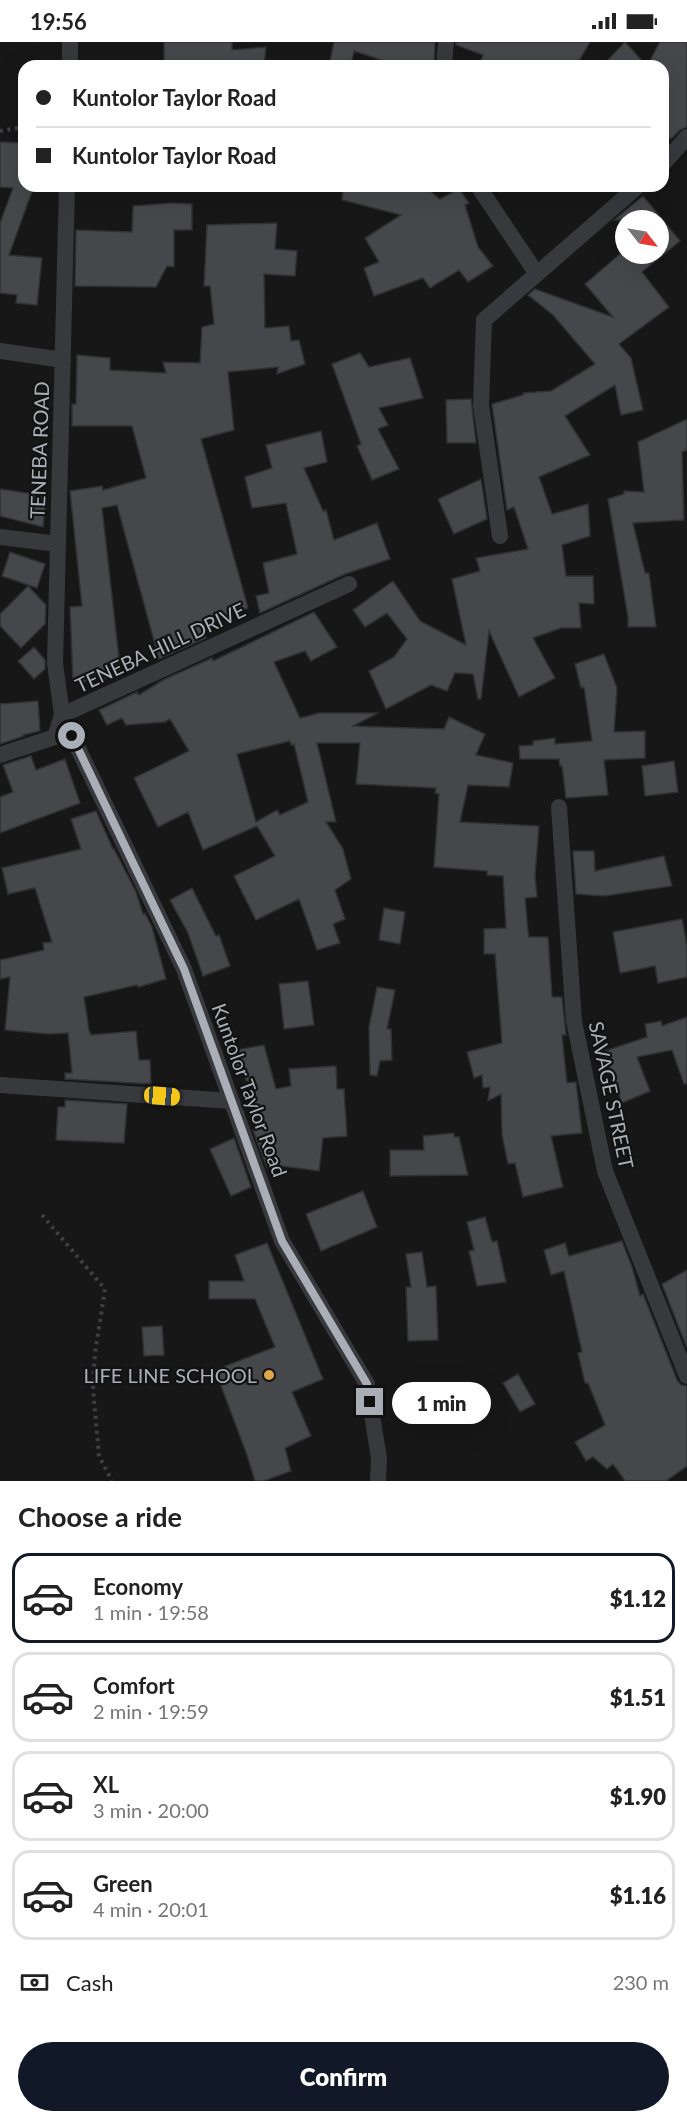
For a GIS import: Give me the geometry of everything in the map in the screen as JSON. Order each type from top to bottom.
[{"type":"street","points":[[70,42],[70,60]]},
{"type":"street","points":[[444,60],[446,42]]},
{"type":"street","points":[[669,157],[687,137]]},
{"type":"street","name":"TENEBA ROAD","points":[[62,715],[55,663],[67,192]]},
{"type":"street","points":[[482,192],[537,274]]},
{"type":"street","points":[[500,536],[481,405],[484,320],[631,192]]},
{"type":"street","points":[[0,351],[63,360]]},
{"type":"street","points":[[0,537],[58,544]]},
{"type":"street","name":"TENEBA HILL DRIVE","points":[[0,755],[55,737],[62,715],[349,584]]},
{"type":"street","name":"Kuntolor Taylor Road","points":[[62,715],[184,969],[282,1241],[367,1384],[379,1458],[378,1481]]},
{"type":"street","name":"SAVAGE STREET","points":[[559,807],[574,1022],[605,1171],[687,1376]]},
{"type":"street","points":[[0,1085],[231,1101]]},
{"type":"path","points":[[0,131],[18,129]]},
{"type":"path","points":[[42,1215],[105,1290],[94,1353],[93,1389],[99,1456],[112,1481]]},
{"type":"building","points":[[164,42],[232,42],[232,50],[266,47],[265,60],[164,60]]},
{"type":"building","points":[[334,42],[435,42],[434,60],[382,60],[354,51],[352,60],[330,60]]},
{"type":"building","points":[[456,42],[590,42],[580,60],[481,60],[483,55],[456,45]]},
{"type":"building","points":[[625,42],[642,60],[608,60]]},
{"type":"building","points":[[660,42],[687,42],[687,127],[671,139],[669,137],[669,60],[650,60]]},
{"type":"building","points":[[0,142],[18,143],[18,192],[32,192],[9,255],[42,258],[37,305],[16,303],[17,295],[0,293],[0,223],[13,188],[0,187]]},
{"type":"building","points":[[343,192],[431,192],[440,199],[453,192],[461,192],[469,203],[465,205],[478,247],[493,266],[468,282],[459,270],[430,288],[423,278],[374,296],[364,268],[379,262],[365,238],[401,215],[342,200]]},
{"type":"building","points":[[643,196],[655,210],[626,210]]},
{"type":"building","points":[[192,204],[192,230],[174,230],[174,267],[167,266],[156,287],[75,286],[76,230],[132,232],[133,206]]},
{"type":"building","points":[[277,223],[275,249],[297,251],[295,276],[264,274],[265,328],[289,326],[291,341],[299,340],[305,364],[277,374],[278,367],[228,372],[234,430],[201,439],[248,608],[202,624],[206,638],[159,659],[117,505],[102,508],[121,676],[73,683],[70,607],[82,606],[70,491],[102,486],[103,490],[146,478],[132,426],[72,426],[72,404],[76,404],[77,355],[110,358],[110,370],[166,373],[163,362],[200,363],[202,327],[214,324],[210,286],[204,286],[207,225]]},
{"type":"building","points":[[669,228],[680,241],[669,250]]},
{"type":"building","points":[[615,258],[615,264],[652,264],[642,272],[669,307],[619,344],[631,358],[643,410],[621,415],[615,385],[565,416],[590,455],[539,477],[552,514],[588,504],[590,536],[562,545],[566,576],[593,576],[594,604],[579,603],[581,628],[561,628],[533,638],[555,678],[519,697],[489,631],[481,699],[478,699],[473,674],[455,673],[447,691],[431,685],[386,709],[369,671],[394,657],[407,639],[387,613],[365,627],[353,610],[393,581],[420,621],[466,645],[452,579],[480,571],[476,558],[528,549],[514,507],[507,510],[492,404],[523,395],[523,393],[551,391],[595,364],[553,315],[528,295],[535,289],[613,317],[585,284]]},
{"type":"building","points":[[360,353],[369,367],[410,358],[423,398],[379,408],[388,425],[378,429],[399,469],[372,480],[357,446],[361,444],[332,364]]},
{"type":"building","points":[[471,399],[476,443],[447,443],[446,400]]},
{"type":"building","points":[[687,419],[687,450],[682,452],[684,520],[633,523],[645,573],[649,573],[656,627],[628,627],[608,499],[624,494],[624,491],[644,492],[638,442]]},
{"type":"building","points":[[321,431],[327,462],[304,468],[323,511],[326,510],[334,540],[377,523],[390,559],[345,574],[260,613],[256,596],[269,593],[263,563],[297,554],[286,503],[252,508],[245,477],[272,468],[266,445]]},
{"type":"building","points":[[481,479],[487,519],[454,534],[438,499]]},
{"type":"building","points":[[0,489],[46,496],[43,527],[0,516]]},
{"type":"building","points":[[10,552],[45,564],[37,588],[2,576]]},
{"type":"building","points":[[28,586],[46,605],[45,624],[21,648],[0,626],[0,614]]},
{"type":"building","points":[[314,612],[337,647],[311,661],[305,651],[274,662],[300,718],[319,713],[378,713],[353,726],[444,729],[449,717],[485,734],[476,755],[513,763],[509,787],[468,785],[460,822],[539,826],[535,875],[537,897],[525,898],[528,932],[529,937],[548,937],[552,997],[562,997],[566,1035],[562,1035],[567,1083],[576,1082],[582,1133],[551,1136],[563,1187],[523,1197],[515,1163],[508,1164],[502,1135],[501,1094],[488,1101],[490,1087],[483,1088],[482,1075],[474,1078],[467,1052],[502,1043],[495,954],[484,954],[484,929],[506,928],[503,876],[487,875],[487,871],[434,867],[439,794],[435,793],[436,788],[356,784],[360,743],[317,743],[336,822],[326,822],[343,849],[351,879],[335,890],[345,919],[333,924],[340,943],[317,950],[299,899],[256,920],[234,876],[275,856],[257,826],[203,850],[188,812],[158,827],[134,778],[189,751],[170,719],[165,722],[126,725],[122,718],[107,725],[99,710],[137,692],[139,695],[163,680],[212,658],[213,661]],"holes":[[[290,741],[291,745],[294,744],[308,802],[280,815],[277,810],[256,822],[237,754]]]},
{"type":"building","points":[[34,647],[45,660],[45,669],[34,679],[18,661]]},
{"type":"building","points":[[604,654],[617,688],[614,732],[645,731],[645,758],[604,760],[608,795],[566,798],[559,759],[520,759],[519,746],[533,745],[533,741],[555,738],[555,744],[592,741],[584,687],[581,688],[575,664]]},
{"type":"building","points":[[38,701],[40,731],[0,744],[0,704]]},
{"type":"building","points":[[31,756],[36,770],[65,759],[80,803],[0,833],[0,797],[13,792],[3,765]]},
{"type":"building","points":[[674,761],[678,792],[645,796],[642,766]]},
{"type":"building","points":[[96,811],[136,892],[143,914],[145,913],[152,927],[166,979],[138,987],[137,985],[84,997],[89,1030],[91,1035],[136,1031],[139,1060],[150,1060],[151,1084],[65,1079],[65,1073],[72,1073],[68,1033],[49,1034],[5,1030],[10,977],[0,979],[0,960],[44,950],[43,943],[52,942],[35,888],[8,894],[2,868],[81,849],[71,819]]},
{"type":"building","points":[[573,851],[594,851],[595,871],[664,856],[672,886],[604,896],[576,894]]},
{"type":"building","points":[[192,888],[216,936],[219,935],[230,966],[203,976],[188,933],[170,900]]},
{"type":"building","points":[[384,908],[405,912],[400,944],[379,940]]},
{"type":"building","points":[[682,919],[687,946],[687,977],[658,983],[655,966],[620,973],[613,932]]},
{"type":"building","points":[[308,981],[314,1025],[284,1029],[279,984]]},
{"type":"building","points":[[377,987],[395,990],[387,1029],[391,1029],[392,1060],[380,1061],[377,1076],[370,1075],[369,1027]]},
{"type":"building","points":[[687,1017],[687,1084],[684,1084],[672,1050],[637,1057],[650,1091],[622,1103],[608,1062],[604,1063],[602,1052],[647,1037],[645,1024],[661,1021],[662,1026]]},
{"type":"building","points":[[264,1045],[276,1089],[291,1086],[289,1069],[336,1066],[337,1089],[344,1089],[347,1136],[323,1138],[319,1171],[282,1166],[282,1170],[267,1168],[253,1130],[260,1127],[251,1081],[246,1081],[244,1066],[233,1067],[231,1051]]},
{"type":"building","points":[[65,1100],[127,1104],[124,1143],[56,1140],[58,1107],[65,1107]]},
{"type":"building","points":[[454,1133],[454,1137],[459,1137],[468,1175],[390,1176],[390,1150],[424,1150],[423,1136]]},
{"type":"building","points":[[234,1138],[251,1187],[231,1196],[210,1149]]},
{"type":"building","points":[[363,1191],[377,1227],[321,1251],[306,1214]]},
{"type":"building","points":[[485,1217],[492,1242],[497,1241],[506,1282],[477,1286],[469,1251],[474,1250],[467,1222]]},
{"type":"building","points":[[622,1241],[640,1296],[643,1294],[677,1380],[681,1385],[687,1386],[687,1466],[666,1481],[625,1481],[613,1464],[607,1469],[593,1457],[586,1461],[575,1442],[605,1425],[588,1383],[585,1383],[578,1353],[582,1352],[564,1271],[551,1275],[544,1250],[565,1243],[569,1256]]},
{"type":"building","name":"LIFE LINE SCHOOL","points":[[267,1243],[323,1379],[292,1392],[311,1436],[285,1448],[291,1471],[264,1481],[255,1481],[215,1370],[275,1347],[255,1299],[209,1299],[209,1281],[244,1281],[235,1255]]},
{"type":"building","points":[[422,1252],[427,1287],[436,1286],[438,1340],[408,1341],[406,1287],[411,1287],[406,1254]]},
{"type":"building","points":[[687,1270],[687,1348],[662,1284]]},
{"type":"building","points":[[162,1326],[164,1355],[144,1356],[142,1327]]},
{"type":"building","points":[[518,1374],[535,1404],[520,1412],[503,1383]]},
{"type":"place","name":"LIFE LINE SCHOOL","points":[[269,1375]]},
{"type":"route","points":[[72,736],[184,969],[282,1241],[367,1384],[370,1402]]}]
